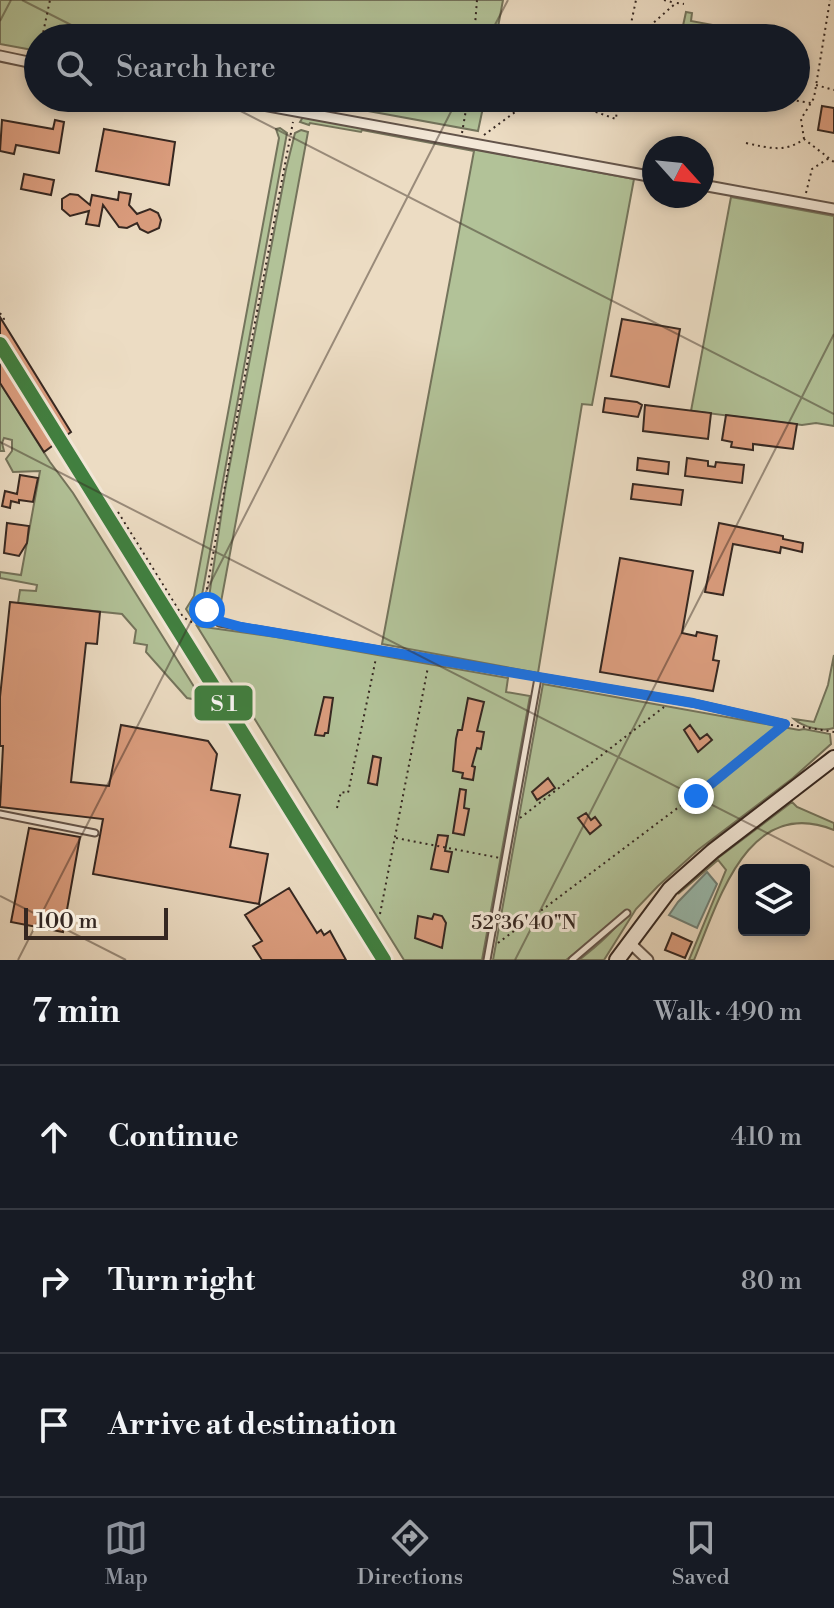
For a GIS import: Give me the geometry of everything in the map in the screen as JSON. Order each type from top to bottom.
[{"type":"main road","points":[[617,960],[659,902],[692,869],[834,758]]},
{"type":"street","points":[[0,56],[24,61]]},
{"type":"street","points":[[300,112],[642,175]]},
{"type":"street","points":[[714,187],[834,209]]},
{"type":"street","points":[[629,942],[648,960]]},
{"type":"lane","points":[[219,623],[668,700],[785,724]]},
{"type":"lane","points":[[487,960],[538,678]]},
{"type":"lane","points":[[0,814],[95,833]]},
{"type":"lane","points":[[572,960],[627,913]]},
{"type":"path","points":[[45,24],[50,0]]},
{"type":"path","points":[[475,24],[477,0]]},
{"type":"path","points":[[631,24],[636,0]]},
{"type":"path","points":[[664,0],[684,4]]},
{"type":"path","points":[[810,106],[830,0]]},
{"type":"path","points":[[652,24],[676,3]]},
{"type":"path","points":[[827,18],[834,20]]},
{"type":"path","points":[[816,85],[834,90]]},
{"type":"path","points":[[219,623],[212,619],[205,602],[295,112]]},
{"type":"path","points":[[462,135],[466,112]]},
{"type":"path","points":[[479,138],[515,112]]},
{"type":"path","points":[[596,112],[616,119],[617,112]]},
{"type":"path","points":[[806,112],[801,119],[804,139],[834,162]]},
{"type":"path","points":[[746,143],[781,150],[804,139]]},
{"type":"path","points":[[805,198],[812,169],[829,158]]},
{"type":"path","points":[[0,313],[4,319],[1,321]]},
{"type":"path","points":[[118,512],[183,617],[195,624],[212,619]]},
{"type":"path","points":[[337,808],[341,792],[348,793],[378,649]]},
{"type":"path","points":[[380,914],[430,658]]},
{"type":"path","points":[[512,822],[663,708],[668,700]]},
{"type":"path","points":[[489,947],[505,941],[785,724],[834,732]]},
{"type":"path","points":[[395,838],[505,859]]},
{"type":"green space","points":[[0,0],[503,0],[499,24],[24,24],[24,48],[0,44]]},
{"type":"green space","points":[[686,12],[692,13],[691,21],[707,24],[683,24]]},
{"type":"green space","points":[[374,112],[482,112],[478,131]]},
{"type":"green space","points":[[303,117],[634,179],[592,405],[582,404],[538,673],[382,644],[474,151],[362,130],[309,125],[300,122]]},
{"type":"green space","points":[[276,129],[287,133],[202,595],[205,618],[193,620],[186,609],[194,596],[279,138]]},
{"type":"green space","points":[[301,130],[308,132],[221,602],[213,605],[209,603],[209,597],[225,490],[286,169],[295,133]]},
{"type":"green space","points":[[731,197],[834,216],[834,426],[691,411]]},
{"type":"green space","points":[[0,383],[203,701],[187,698],[146,652],[147,645],[134,643],[136,630],[122,614],[18,603],[20,590],[36,591],[37,585],[0,578],[0,572],[21,575],[40,471],[13,472],[6,459],[12,451],[12,440],[4,438],[4,451],[0,451]]},
{"type":"green space","points":[[197,626],[508,678],[506,692],[530,696],[482,960],[404,960]]},
{"type":"green space","points":[[834,655],[834,728],[818,729],[802,724],[794,719],[814,722],[828,685]]},
{"type":"green space","points":[[543,684],[830,734],[831,744],[793,778],[698,850],[658,886],[636,909],[604,960],[579,960],[622,919],[566,960],[493,960]]},
{"type":"green space","points":[[792,802],[834,823],[834,830],[804,823],[779,827],[759,840],[738,864],[714,909],[694,960],[689,960],[726,870],[718,860],[678,894],[714,861]]},
{"type":"water","points":[[707,872],[717,884],[697,928],[669,915],[678,902]]},
{"type":"building","points":[[822,106],[834,108],[834,133],[818,130]]},
{"type":"building","points":[[2,120],[53,129],[55,120],[64,122],[59,153],[16,145],[14,154],[0,151]]},
{"type":"building","points":[[104,129],[175,142],[169,185],[96,171]]},
{"type":"building","points":[[24,174],[54,180],[51,195],[21,189]]},
{"type":"building","points":[[119,192],[131,194],[129,205],[137,214],[150,209],[158,213],[161,220],[159,228],[148,233],[140,229],[137,223],[127,228],[119,227],[103,205],[99,226],[86,224],[89,211],[70,216],[62,209],[62,199],[70,194],[78,195],[90,205],[92,195],[118,200]]},
{"type":"building","points":[[0,317],[71,432],[44,452],[0,383]]},
{"type":"building","points":[[622,319],[680,329],[669,387],[611,376]]},
{"type":"building","points":[[605,398],[637,402],[642,405],[638,417],[603,412]]},
{"type":"building","points":[[645,405],[711,413],[708,439],[643,431]]},
{"type":"building","points":[[726,415],[797,424],[793,449],[753,444],[753,450],[731,447],[732,442],[722,440]]},
{"type":"building","points":[[638,458],[669,462],[668,474],[637,470]]},
{"type":"building","points":[[687,458],[708,461],[708,466],[715,467],[716,462],[744,465],[742,483],[685,476]]},
{"type":"building","points":[[20,475],[38,478],[33,502],[11,501],[10,508],[2,506],[5,491],[17,494]]},
{"type":"building","points":[[633,484],[683,490],[681,505],[631,499]]},
{"type":"building","points":[[7,523],[29,526],[27,543],[19,556],[4,553]]},
{"type":"building","points":[[719,523],[783,536],[783,539],[803,543],[802,552],[781,547],[780,553],[733,544],[723,595],[705,592]]},
{"type":"building","points":[[620,558],[693,571],[682,633],[717,636],[713,660],[719,661],[713,691],[600,672]]},
{"type":"building","points":[[10,602],[100,612],[97,644],[86,643],[71,782],[109,786],[121,725],[208,741],[217,754],[211,790],[240,795],[230,847],[268,854],[259,904],[93,874],[103,819],[0,807],[3,746],[0,746],[0,697]]},
{"type":"building","points":[[324,697],[333,698],[328,733],[315,735]]},
{"type":"building","points":[[468,698],[484,702],[477,731],[484,732],[481,749],[477,748],[472,766],[475,767],[473,780],[462,778],[463,773],[453,771],[456,739],[458,730],[462,730]]},
{"type":"building","points":[[690,725],[700,739],[707,734],[712,740],[698,752],[684,730]]},
{"type":"building","points":[[373,756],[381,758],[377,785],[368,783]]},
{"type":"building","points":[[548,778],[555,788],[537,800],[532,792]]},
{"type":"building","points":[[460,789],[466,790],[464,808],[469,809],[464,835],[453,833]]},
{"type":"building","points":[[586,813],[591,820],[595,817],[601,825],[590,834],[578,818]]},
{"type":"building","points":[[29,828],[80,837],[63,932],[11,922]]},
{"type":"building","points":[[438,835],[448,836],[445,851],[452,852],[448,872],[431,869]]},
{"type":"building","points":[[289,888],[317,933],[321,930],[324,935],[330,931],[346,960],[262,960],[253,946],[262,941],[245,915]]},
{"type":"building","points":[[434,914],[442,916],[446,923],[442,948],[415,938],[418,916],[432,919]]},
{"type":"building","points":[[672,933],[692,942],[685,958],[665,950]]},
{"type":"transit line","points":[[0,344],[384,960]]},
{"type":"route","points":[[207,610],[212,619],[219,623],[693,703],[785,724],[696,796]]}]
